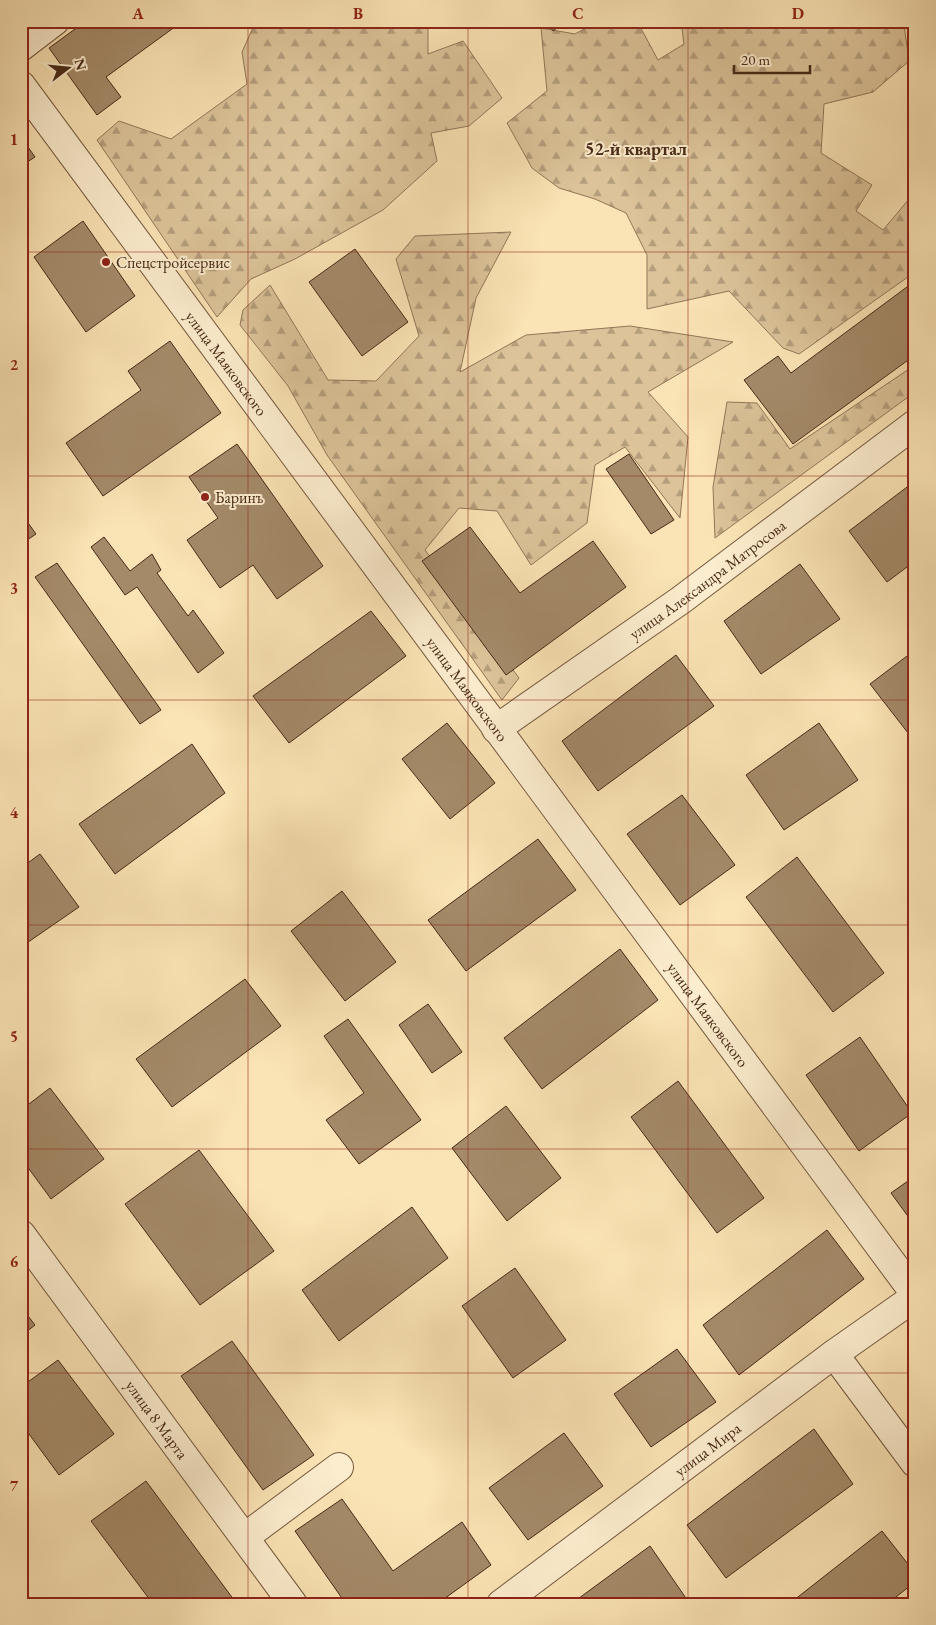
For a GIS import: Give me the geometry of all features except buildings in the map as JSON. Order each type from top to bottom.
[{"type":"street","points":[[21,47],[55,21]]},
{"type":"street","name":"улица Маяковского","points":[[21,85],[915,1295]]},
{"type":"street","name":"улица Александра Матросова","points":[[496,729],[680,600],[915,424]]},
{"type":"street","name":"улица 8 Марта","points":[[21,1234],[293,1604]]},
{"type":"street","name":"улица Мира","points":[[501,1604],[915,1295]]},
{"type":"street","points":[[834,1354],[915,1463]]},
{"type":"street","points":[[245,1537],[339,1467]]},
{"type":"green space","points":[[256,21],[428,21],[428,54],[463,41],[502,98],[469,126],[431,133],[437,161],[383,210],[295,259],[251,279],[217,317],[97,140],[119,121],[171,139],[247,84],[242,52]]},
{"type":"green space","points":[[599,21],[637,21],[658,60],[684,44],[681,21],[912,21],[904,25],[909,61],[873,92],[824,104],[821,153],[872,185],[856,211],[883,230],[915,192],[915,272],[799,354],[783,348],[729,291],[647,309],[647,255],[626,213],[595,199],[559,188],[532,168],[507,123],[547,91],[541,28],[575,34]]},
{"type":"green space","points":[[511,232],[476,298],[460,372],[526,335],[630,326],[733,342],[648,392],[688,437],[680,518],[625,447],[595,465],[587,523],[531,565],[497,511],[459,508],[425,550],[519,678],[502,700],[327,455],[288,386],[240,325],[243,310],[270,285],[328,380],[376,381],[419,336],[396,259],[415,236]]},
{"type":"green space","points":[[915,365],[915,392],[715,538],[713,487],[727,402],[757,403],[790,449]]},
{"type":"place","name":"Спецстройсервис","points":[[106,262]]},
{"type":"place","name":"Баринъ","points":[[205,497]]},
{"type":"district","name":"52-й квартал","points":[[636,148]]}]
